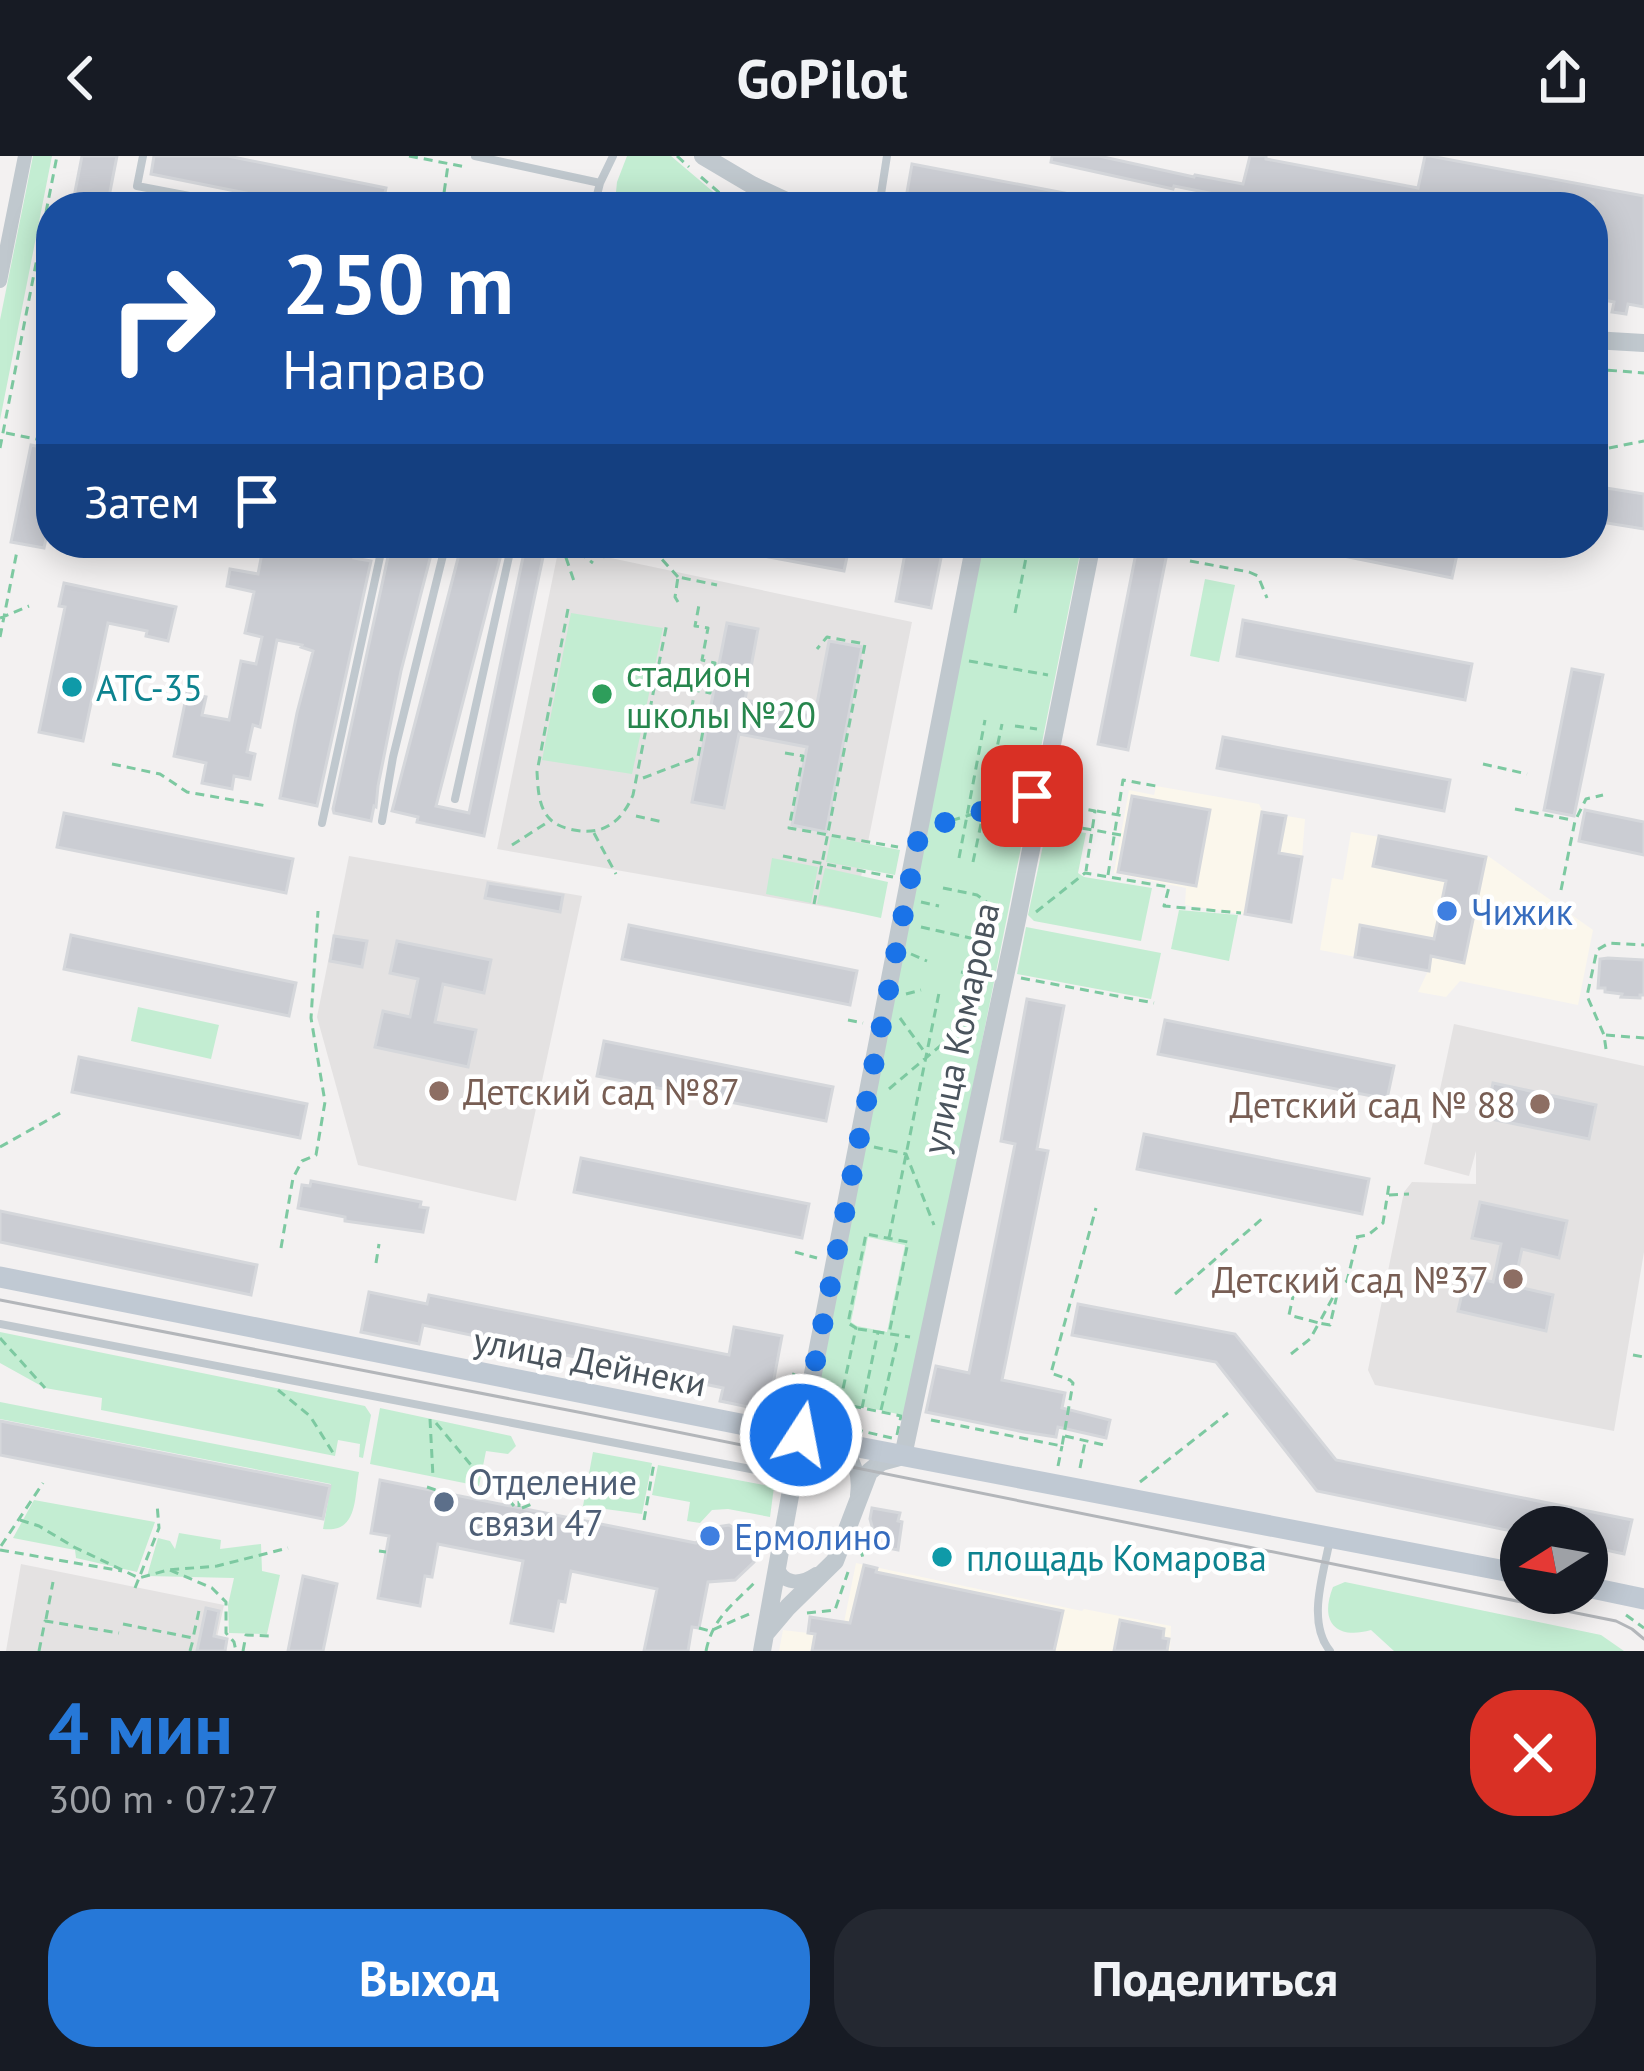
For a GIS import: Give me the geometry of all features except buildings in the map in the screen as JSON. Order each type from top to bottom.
[{"type":"main road","name":"улица Дейнеки","points":[[0,1277],[409,1360],[792,1426],[842,1444],[1500,1570]]},
{"type":"main road","points":[[1608,1592],[1644,1600]]},
{"type":"street","points":[[0,281],[25,156]]},
{"type":"street","points":[[703,156],[767,192]]},
{"type":"street","points":[[1608,341],[1644,343]]},
{"type":"street","points":[[764,1642],[770,1571],[794,1477],[792,1426],[920,830],[972,558]]},
{"type":"street","name":"улица Комарова","points":[[903,1456],[1089,558]]},
{"type":"street","points":[[842,1444],[857,1472],[852,1518]]},
{"type":"street","points":[[764,1642],[800,1595],[833,1565],[868,1472],[881,1462],[903,1456]]},
{"type":"street","points":[[770,1571],[787,1580],[803,1581],[840,1552]]},
{"type":"lane","points":[[143,156],[137,186],[168,192]]},
{"type":"lane","points":[[475,156],[519,160],[600,183]]},
{"type":"lane","points":[[536,167],[546,156]]},
{"type":"lane","points":[[598,192],[614,156]]},
{"type":"lane","points":[[881,192],[887,156]]},
{"type":"lane","points":[[322,823],[380,558]]},
{"type":"lane","points":[[382,821],[442,558]]},
{"type":"lane","points":[[455,799],[509,558]]},
{"type":"lane","points":[[0,1324],[794,1477]]},
{"type":"lane","points":[[1327,1650],[1318,1610],[1330,1538]]},
{"type":"path","points":[[50,192],[57,156]]},
{"type":"path","points":[[676,156],[718,192]]},
{"type":"path","points":[[444,192],[448,164]]},
{"type":"path","points":[[0,448],[36,264]]},
{"type":"path","points":[[1608,370],[1644,373]]},
{"type":"path","points":[[3,433],[36,439]]},
{"type":"path","points":[[1609,448],[1644,441]]},
{"type":"path","points":[[0,637],[17,551]]},
{"type":"path","points":[[568,558],[575,584]]},
{"type":"path","points":[[586,558],[593,563]]},
{"type":"path","points":[[661,558],[678,578],[717,585]]},
{"type":"path","points":[[1016,614],[1026,558]]},
{"type":"path","points":[[1190,561],[1250,572],[1258,576],[1268,598]]},
{"type":"path","points":[[0,566],[13,568]]},
{"type":"path","points":[[678,578],[674,596],[678,602]]},
{"type":"path","points":[[643,778],[698,757],[704,726],[689,723],[692,706],[695,690],[710,693],[715,663],[702,660],[708,628],[695,626],[699,605]]},
{"type":"path","points":[[2,617],[29,606]]},
{"type":"path","points":[[568,609],[537,772],[547,816],[561,827],[592,831],[614,824],[627,810],[667,623]]},
{"type":"path","points":[[814,904],[865,644],[827,637],[817,649]]},
{"type":"path","points":[[952,658],[1055,676]]},
{"type":"path","points":[[959,858],[985,720]]},
{"type":"path","points":[[973,862],[1002,724]]},
{"type":"path","points":[[1015,726],[1046,731]]},
{"type":"path","points":[[784,753],[803,756],[789,828],[909,849]]},
{"type":"path","points":[[112,764],[160,774],[187,791],[266,806]]},
{"type":"path","points":[[1483,764],[1527,774]]},
{"type":"path","points":[[1107,876],[1121,815],[1123,780],[1156,786]]},
{"type":"path","points":[[1561,890],[1575,820],[1586,799],[1603,795]]},
{"type":"path","points":[[920,830],[1032,796]]},
{"type":"path","points":[[1049,802],[1121,815]]},
{"type":"path","points":[[1515,808],[1575,820]]},
{"type":"path","points":[[1024,922],[1085,873],[1095,811]]},
{"type":"path","points":[[636,816],[663,822]]},
{"type":"path","points":[[512,845],[551,820]]},
{"type":"path","points":[[1045,821],[1117,834]]},
{"type":"path","points":[[592,831],[616,874]]},
{"type":"path","points":[[783,856],[903,879]]},
{"type":"path","points":[[1085,873],[1168,887],[1165,907],[1240,913]]},
{"type":"path","points":[[943,888],[977,895],[1006,916]]},
{"type":"path","points":[[281,1248],[293,1178],[302,1161],[316,1155],[325,1102],[311,1018],[318,911]]},
{"type":"path","points":[[922,927],[1001,944]]},
{"type":"path","points":[[1606,1049],[1588,996],[1597,950],[1610,943],[1644,946]]},
{"type":"path","points":[[962,972],[994,978]]},
{"type":"path","points":[[1012,976],[1154,1003]]},
{"type":"path","points":[[889,1238],[939,993]]},
{"type":"path","points":[[884,1093],[988,1005]]},
{"type":"path","points":[[901,1019],[927,1054]]},
{"type":"path","points":[[848,1020],[865,1024]]},
{"type":"path","points":[[1604,1035],[1644,1038]]},
{"type":"path","points":[[0,1147],[62,1112]]},
{"type":"path","points":[[860,1144],[907,1154]]},
{"type":"path","points":[[907,1154],[939,1238]]},
{"type":"path","points":[[1292,1354],[1310,1339],[1339,1286],[1347,1281],[1357,1236],[1368,1235],[1383,1222],[1389,1185]]},
{"type":"path","points":[[1388,1195],[1409,1193]]},
{"type":"path","points":[[1057,1468],[1073,1383],[1051,1372],[1096,1208]]},
{"type":"path","points":[[1175,1294],[1263,1218]]},
{"type":"path","points":[[889,1334],[908,1242],[866,1234],[848,1323],[856,1328],[889,1334],[899,1335],[918,1339]]},
{"type":"path","points":[[376,1263],[379,1244]]},
{"type":"path","points":[[795,1252],[818,1258]]},
{"type":"path","points":[[1298,1278],[1339,1286],[1330,1325],[1289,1315],[1298,1278]]},
{"type":"path","points":[[1076,1279],[1084,1281]]},
{"type":"path","points":[[840,1403],[856,1328]]},
{"type":"path","points":[[862,1408],[878,1332]]},
{"type":"path","points":[[881,1412],[899,1335]]},
{"type":"path","points":[[0,1338],[45,1388]]},
{"type":"path","points":[[792,1426],[799,1349]]},
{"type":"path","points":[[1633,1355],[1644,1357]]},
{"type":"path","points":[[262,1375],[310,1417],[335,1456]]},
{"type":"path","points":[[823,1400],[862,1408],[901,1416],[895,1437],[820,1421],[823,1400]]},
{"type":"path","points":[[1137,1485],[1228,1413]]},
{"type":"path","points":[[917,1418],[1062,1446]]},
{"type":"path","points":[[433,1477],[432,1419],[481,1477]]},
{"type":"path","points":[[1064,1436],[1104,1445]]},
{"type":"path","points":[[1079,1473],[1086,1440]]},
{"type":"path","points":[[644,1520],[656,1450]]},
{"type":"path","points":[[43,1483],[0,1549],[130,1573]]},
{"type":"path","points":[[429,1486],[454,1491]]},
{"type":"path","points":[[509,1500],[519,1506],[532,1504]]},
{"type":"path","points":[[135,1588],[159,1528],[157,1504]]},
{"type":"path","points":[[20,1520],[139,1578],[289,1548]]},
{"type":"path","points":[[379,1551],[386,1552]]},
{"type":"path","points":[[168,1570],[212,1588],[226,1602],[226,1633],[240,1651]]},
{"type":"path","points":[[706,1651],[710,1630],[770,1571]]},
{"type":"path","points":[[39,1651],[53,1582]]},
{"type":"path","points":[[190,1651],[200,1606]]},
{"type":"path","points":[[699,1628],[710,1630],[756,1611]]},
{"type":"path","points":[[45,1621],[119,1633]]},
{"type":"path","points":[[122,1624],[194,1638]]},
{"type":"path","points":[[240,1651],[246,1635],[271,1636]]},
{"type":"shaded area","points":[[557,558],[611,558],[912,622],[854,912],[497,849]]},
{"type":"shaded area","points":[[1156,786],[1259,804],[1263,812],[1305,819],[1291,922],[1185,905],[1186,888],[1114,873],[1129,790],[1154,795]]},
{"type":"shaded area","points":[[1351,832],[1488,856],[1593,930],[1578,1005],[1460,981],[1446,997],[1418,992],[1428,971],[1320,950],[1332,878],[1343,880]]},
{"type":"shaded area","name":"Детский сад №87","points":[[349,856],[582,896],[516,1201],[358,1165],[317,1017]]},
{"type":"shaded area","name":"Детский сад №37","points":[[1454,1024],[1644,1066],[1644,1252],[1614,1431],[1375,1385],[1368,1370],[1404,1192],[1412,1182],[1476,1184],[1476,1151],[1469,1176],[1424,1164]]},
{"type":"shaded area","points":[[856,1563],[1171,1626],[1170,1651],[779,1651],[783,1630],[841,1637]]},
{"type":"shaded area","points":[[21,1564],[224,1605],[214,1651],[6,1651]]},
{"type":"green space","points":[[33,156],[52,156],[45,192],[36,192],[36,237],[0,420],[0,320]]},
{"type":"green space","points":[[627,156],[671,156],[713,192],[616,192]]},
{"type":"green space","points":[[975,558],[1079,558],[907,1416],[814,1396]],"holes":[[[868,1237],[905,1245],[887,1332],[851,1322]]]},
{"type":"green space","points":[[1205,579],[1235,585],[1219,662],[1190,656]]},
{"type":"green space","name":"стадион школы №20","points":[[571,613],[663,628],[632,774],[542,760]]},
{"type":"green space","points":[[1047,827],[1086,833],[1078,873],[1084,877],[1152,888],[1141,941],[1034,921],[1028,915]]},
{"type":"green space","points":[[831,837],[900,850],[895,875],[826,862]]},
{"type":"green space","points":[[772,858],[818,867],[811,903],[766,894]]},
{"type":"green space","points":[[825,868],[888,882],[881,918],[817,904]]},
{"type":"green space","points":[[1179,910],[1238,915],[1229,961],[1171,949]]},
{"type":"green space","points":[[1026,927],[1161,953],[1151,999],[1017,974]]},
{"type":"green space","points":[[138,1007],[219,1025],[211,1059],[131,1041]]},
{"type":"green space","points":[[0,1332],[365,1406],[371,1415],[363,1458],[359,1457],[360,1444],[338,1440],[335,1456],[101,1410],[102,1398],[45,1388],[0,1363]]},
{"type":"green space","points":[[0,1402],[359,1472],[352,1512],[343,1526],[323,1529],[331,1484],[0,1419]]},
{"type":"green space","points":[[380,1408],[511,1436],[516,1446],[508,1454],[486,1451],[479,1486],[370,1464]]},
{"type":"green space","points":[[593,1452],[652,1463],[642,1514],[583,1506]]},
{"type":"green space","points":[[658,1465],[774,1487],[770,1517],[728,1509],[712,1510],[700,1523],[687,1521],[690,1502],[652,1495]]},
{"type":"green space","points":[[34,1500],[155,1522],[137,1572],[76,1558],[75,1550],[13,1538]]},
{"type":"green space","points":[[179,1533],[221,1540],[220,1549],[261,1544],[262,1571],[280,1575],[267,1634],[229,1633],[234,1578],[147,1576],[158,1538],[170,1541],[175,1549]]},
{"type":"green space","points":[[1345,1582],[1601,1635],[1624,1651],[1394,1651],[1371,1630],[1348,1632],[1334,1625],[1329,1599],[1333,1587]]},
{"type":"tram line","points":[[0,1300],[1616,1621],[1644,1639]]},
{"type":"place","name":"АТС-35","points":[[72,687]]},
{"type":"place","name":"стадион школы №20","points":[[602,694]]},
{"type":"place","name":"Чижик","points":[[1447,911]]},
{"type":"place","name":"Детский сад №87","points":[[439,1091]]},
{"type":"place","name":"Детский сад № 88","points":[[1540,1104]]},
{"type":"place","name":"Детский сад №37","points":[[1513,1279]]},
{"type":"place","name":"Отделение связи 47","points":[[444,1502]]},
{"type":"place","name":"Ермолино","points":[[710,1536]]},
{"type":"place","name":"площадь Комарова","points":[[942,1557]]},
{"type":"route","points":[[801,1435],[920,830],[1032,796]]}]
